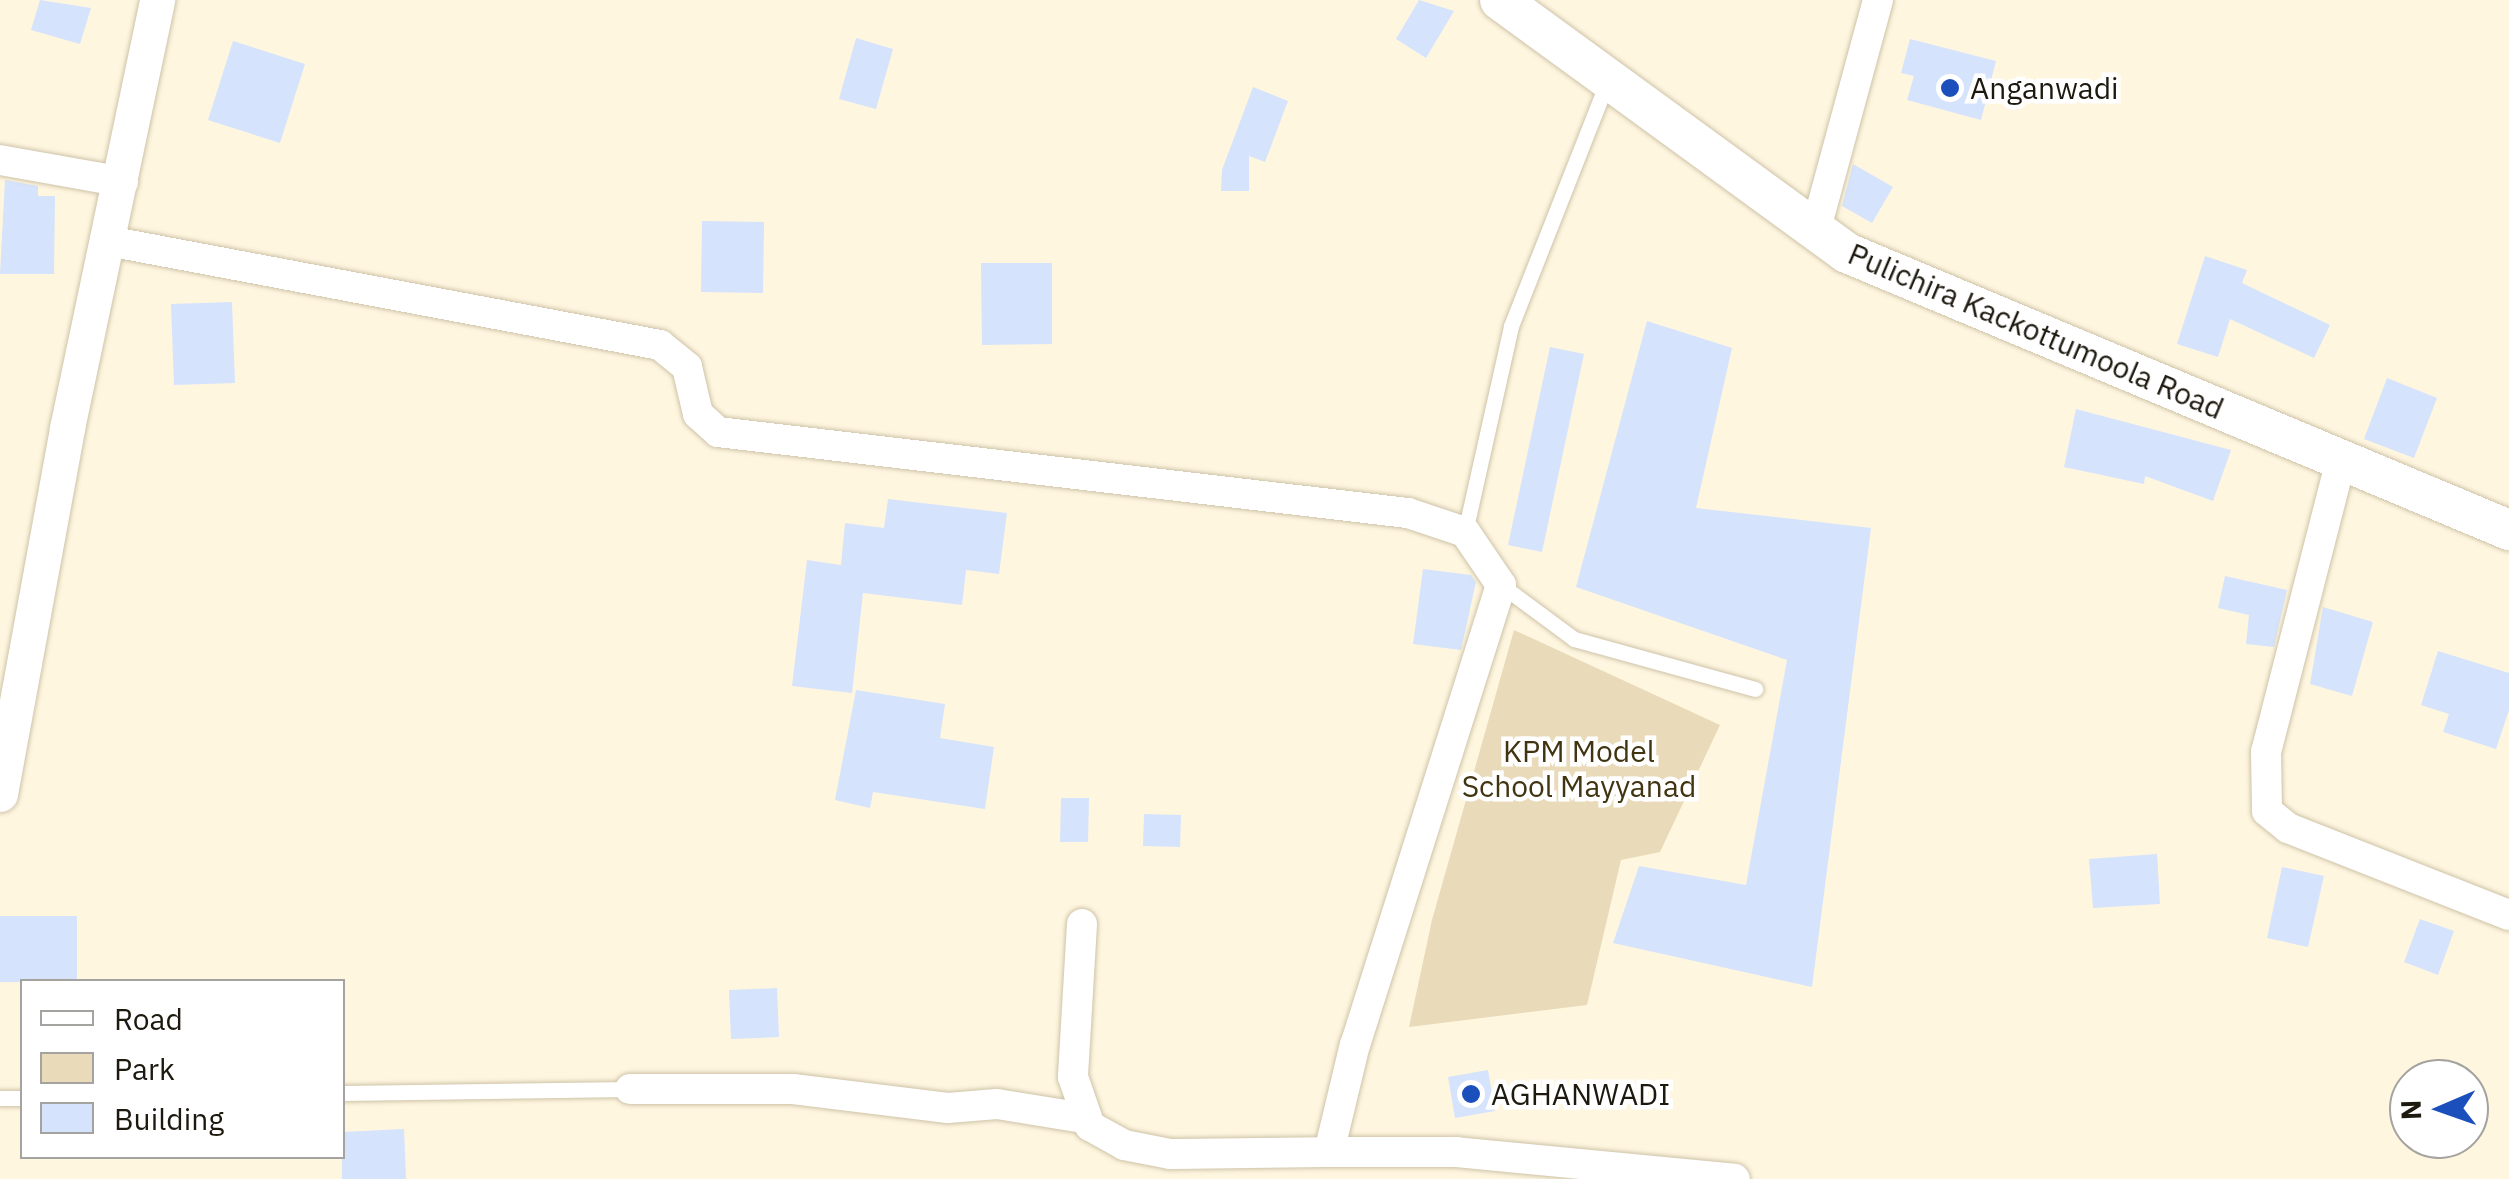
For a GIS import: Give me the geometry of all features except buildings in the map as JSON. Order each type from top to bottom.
[{"type":"main road","name":"Pulichira Kackottumoola Road","points":[[1500,0],[1847,253],[2509,530]]},
{"type":"street","points":[[0,794],[157,0]]},
{"type":"street","points":[[1815,232],[1878,0]]},
{"type":"street","points":[[0,160],[123,182]]},
{"type":"street","points":[[108,241],[660,346],[688,367],[698,414],[718,432],[1408,513],[1464,532],[1501,585],[1356,1044],[1329,1152]]},
{"type":"street","points":[[2341,460],[2266,752],[2267,811],[2288,828],[2509,915]]},
{"type":"street","points":[[1082,924],[1073,1077],[1082,1118]]},
{"type":"street","points":[[630,1089],[793,1089],[948,1108],[997,1104],[1082,1118],[1124,1145],[1169,1166],[1329,1152],[1456,1152],[1735,1179]]},
{"type":"lane","points":[[1464,532],[1511,326],[1609,78]]},
{"type":"lane","points":[[1501,585],[1574,638],[1755,689]]},
{"type":"lane","points":[[345,1093],[630,1089]]},
{"type":"green space","name":"KPM Model School Mayyanad","points":[[1514,630],[1720,725],[1660,852],[1621,860],[1587,1005],[1409,1027],[1432,920]]},
{"type":"place","name":"Anganwadi","points":[[1950,88]]},
{"type":"place","name":"AGHANWADI","points":[[1471,1094]]}]
